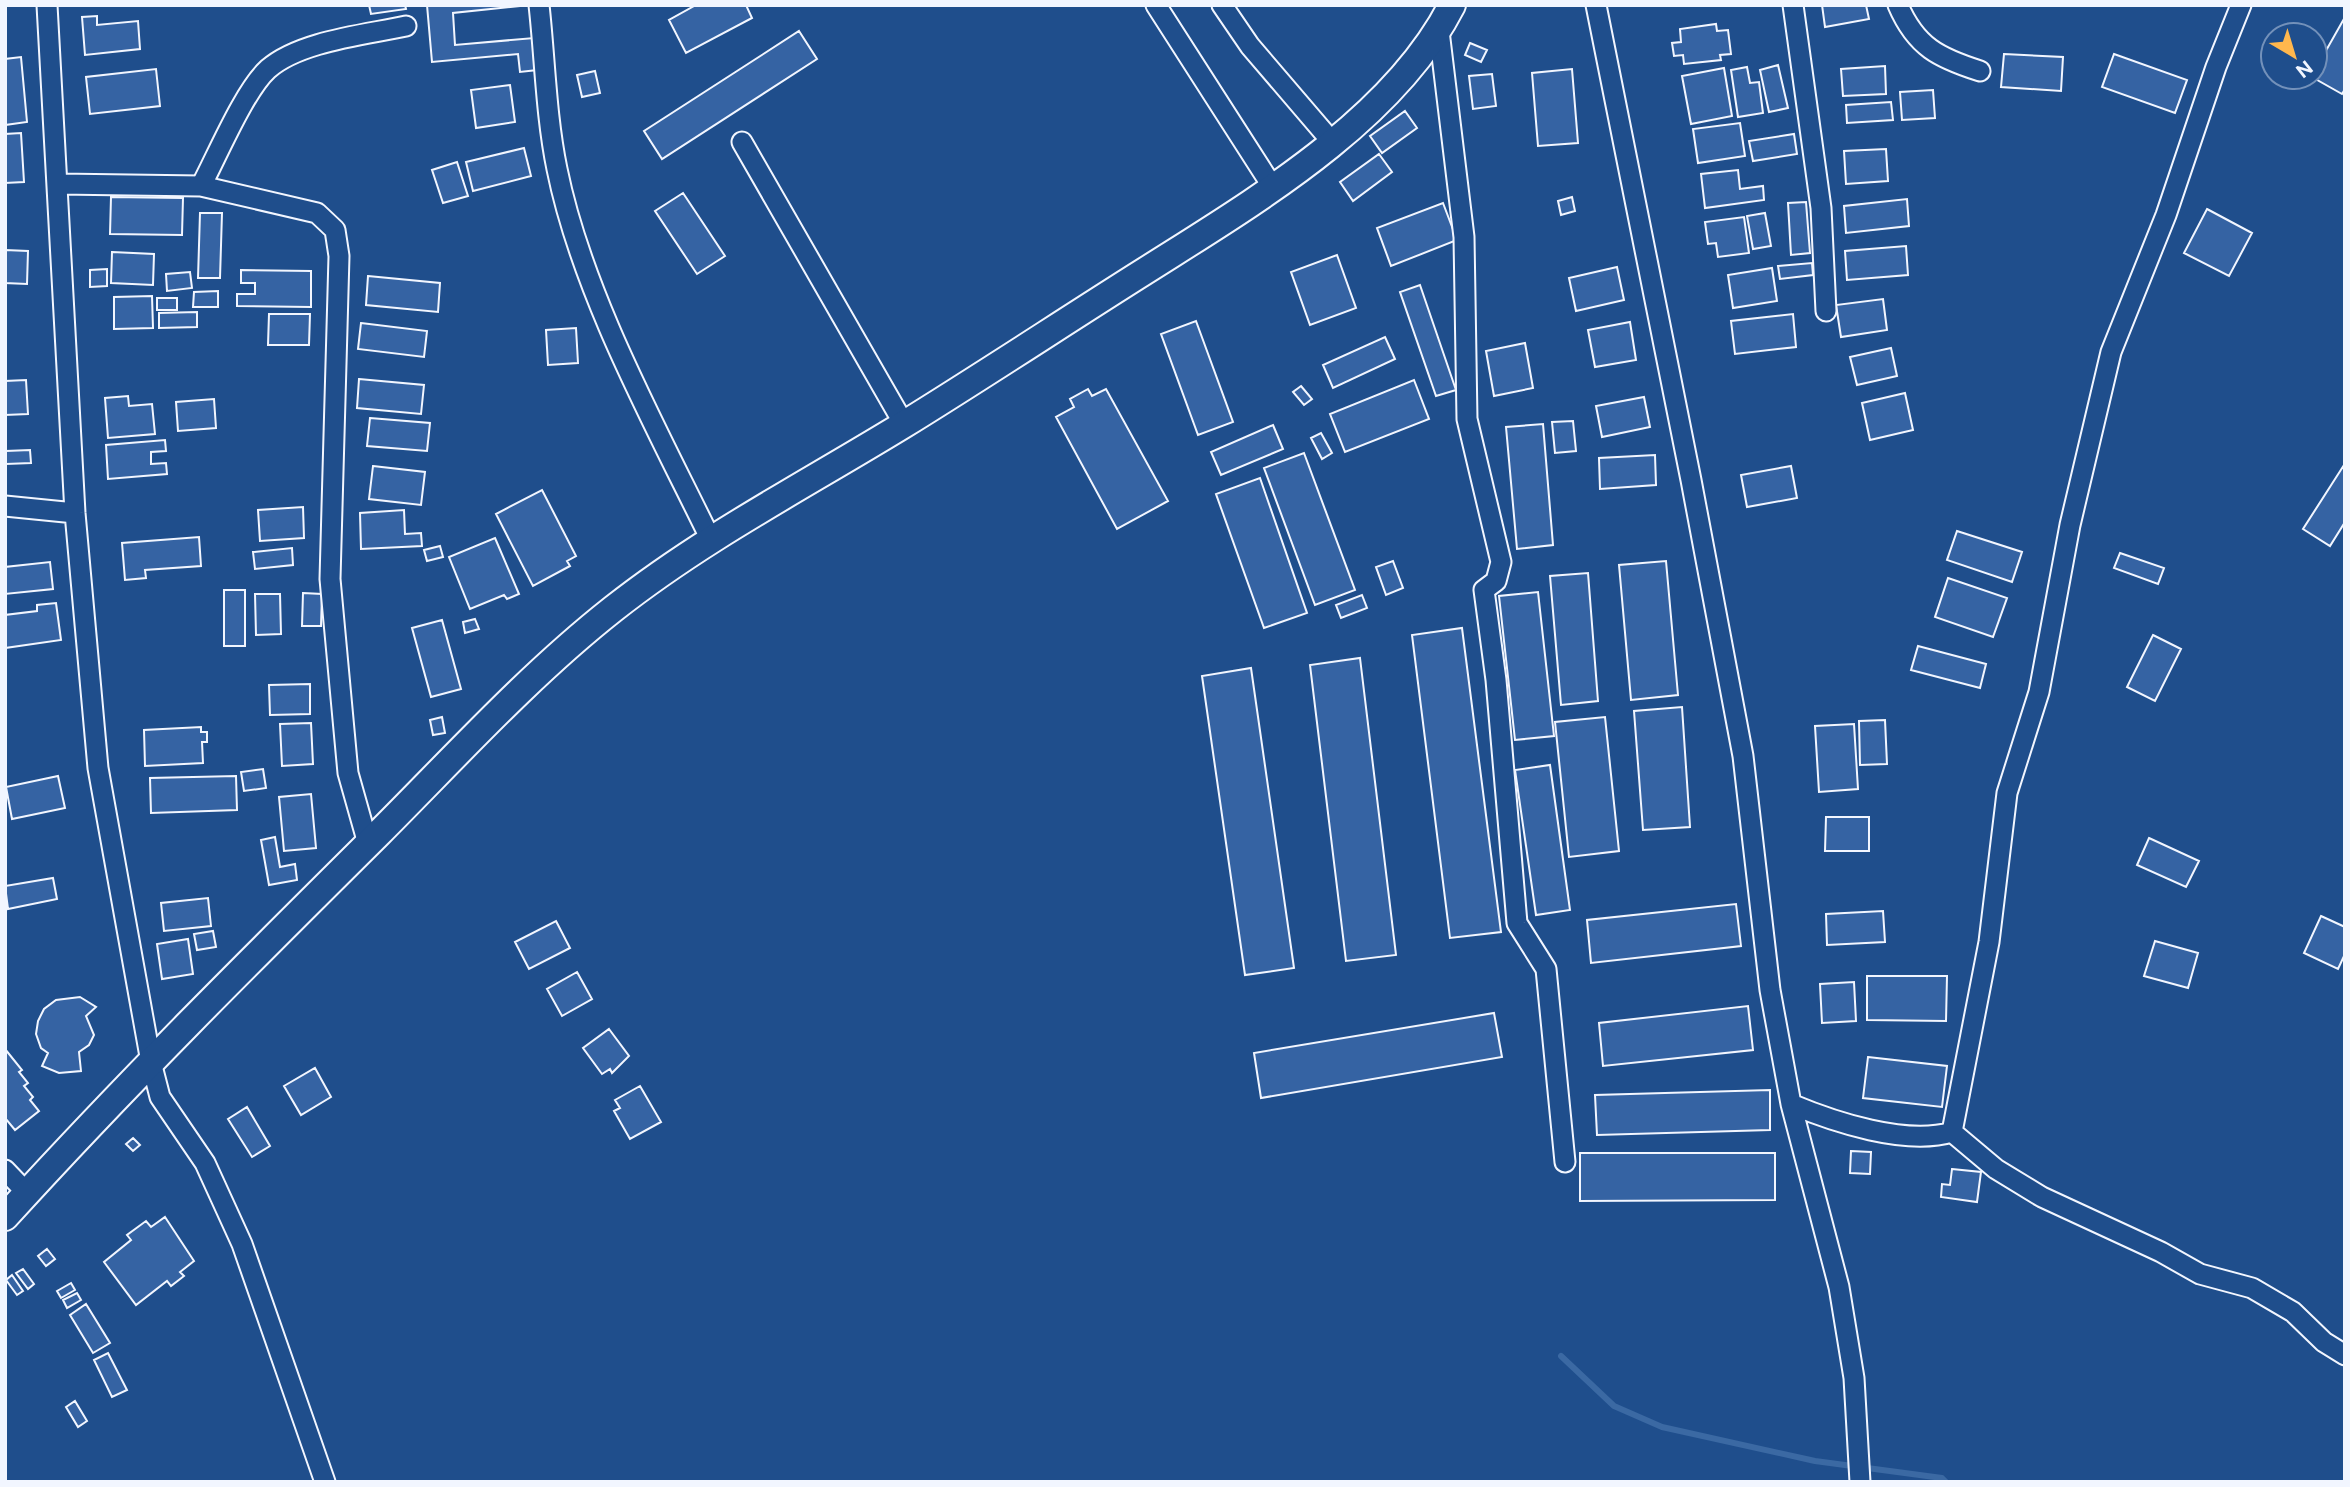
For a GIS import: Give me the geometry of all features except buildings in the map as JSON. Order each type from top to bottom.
[{"type":"main road","points":[[5,1217],[150,1062],[543,669],[613,609],[710,540],[904,424],[1274,189],[1334,143],[1406,72],[1439,31],[1452,5]]},
{"type":"street","points":[[47,5],[59,184],[75,513],[98,768],[150,1062],[160,1097],[205,1163],[242,1244],[325,1482]]},
{"type":"street","points":[[539,5],[556,167],[575,237],[631,376],[710,540]]},
{"type":"street","points":[[1156,5],[1274,189]]},
{"type":"street","points":[[1222,5],[1250,47],[1334,143]]},
{"type":"street","points":[[1596,5],[1743,756],[1770,990],[1791,1104],[1839,1287],[1854,1378],[1860,1482]]},
{"type":"street","points":[[1793,5],[1821,208],[1826,311]]},
{"type":"street","points":[[1898,5],[1908,26],[1927,50],[1980,71]]},
{"type":"street","points":[[1952,1132],[1989,942],[2007,793],[2039,692],[2070,525],[2112,352],[2166,215],[2216,67],[2241,5]]},
{"type":"street","points":[[201,186],[252,90],[268,69],[301,50],[406,26]]},
{"type":"street","points":[[1439,31],[1464,237],[1467,419],[1502,562],[1496,582],[1484,590],[1496,680],[1517,923],[1546,969],[1566,1162]]},
{"type":"street","points":[[742,142],[904,424]]},
{"type":"street","points":[[59,184],[201,186],[317,213],[335,230],[339,256],[330,579],[348,772],[368,844]]},
{"type":"street","points":[[5,506],[75,513]]},
{"type":"street","points":[[1791,1104],[1831,1121],[1902,1134],[1932,1137],[1952,1132]]},
{"type":"street","points":[[1952,1132],[1996,1169],[2042,1197],[2161,1252],[2200,1274],[2252,1289],[2293,1312],[2324,1342],[2345,1355]]},
{"type":"street","points":[[5,1170],[27,1193]]},
{"type":"waterway","points":[[1561,1356],[1614,1406],[1662,1427],[1815,1461],[1942,1478],[1946,1482]]}]
